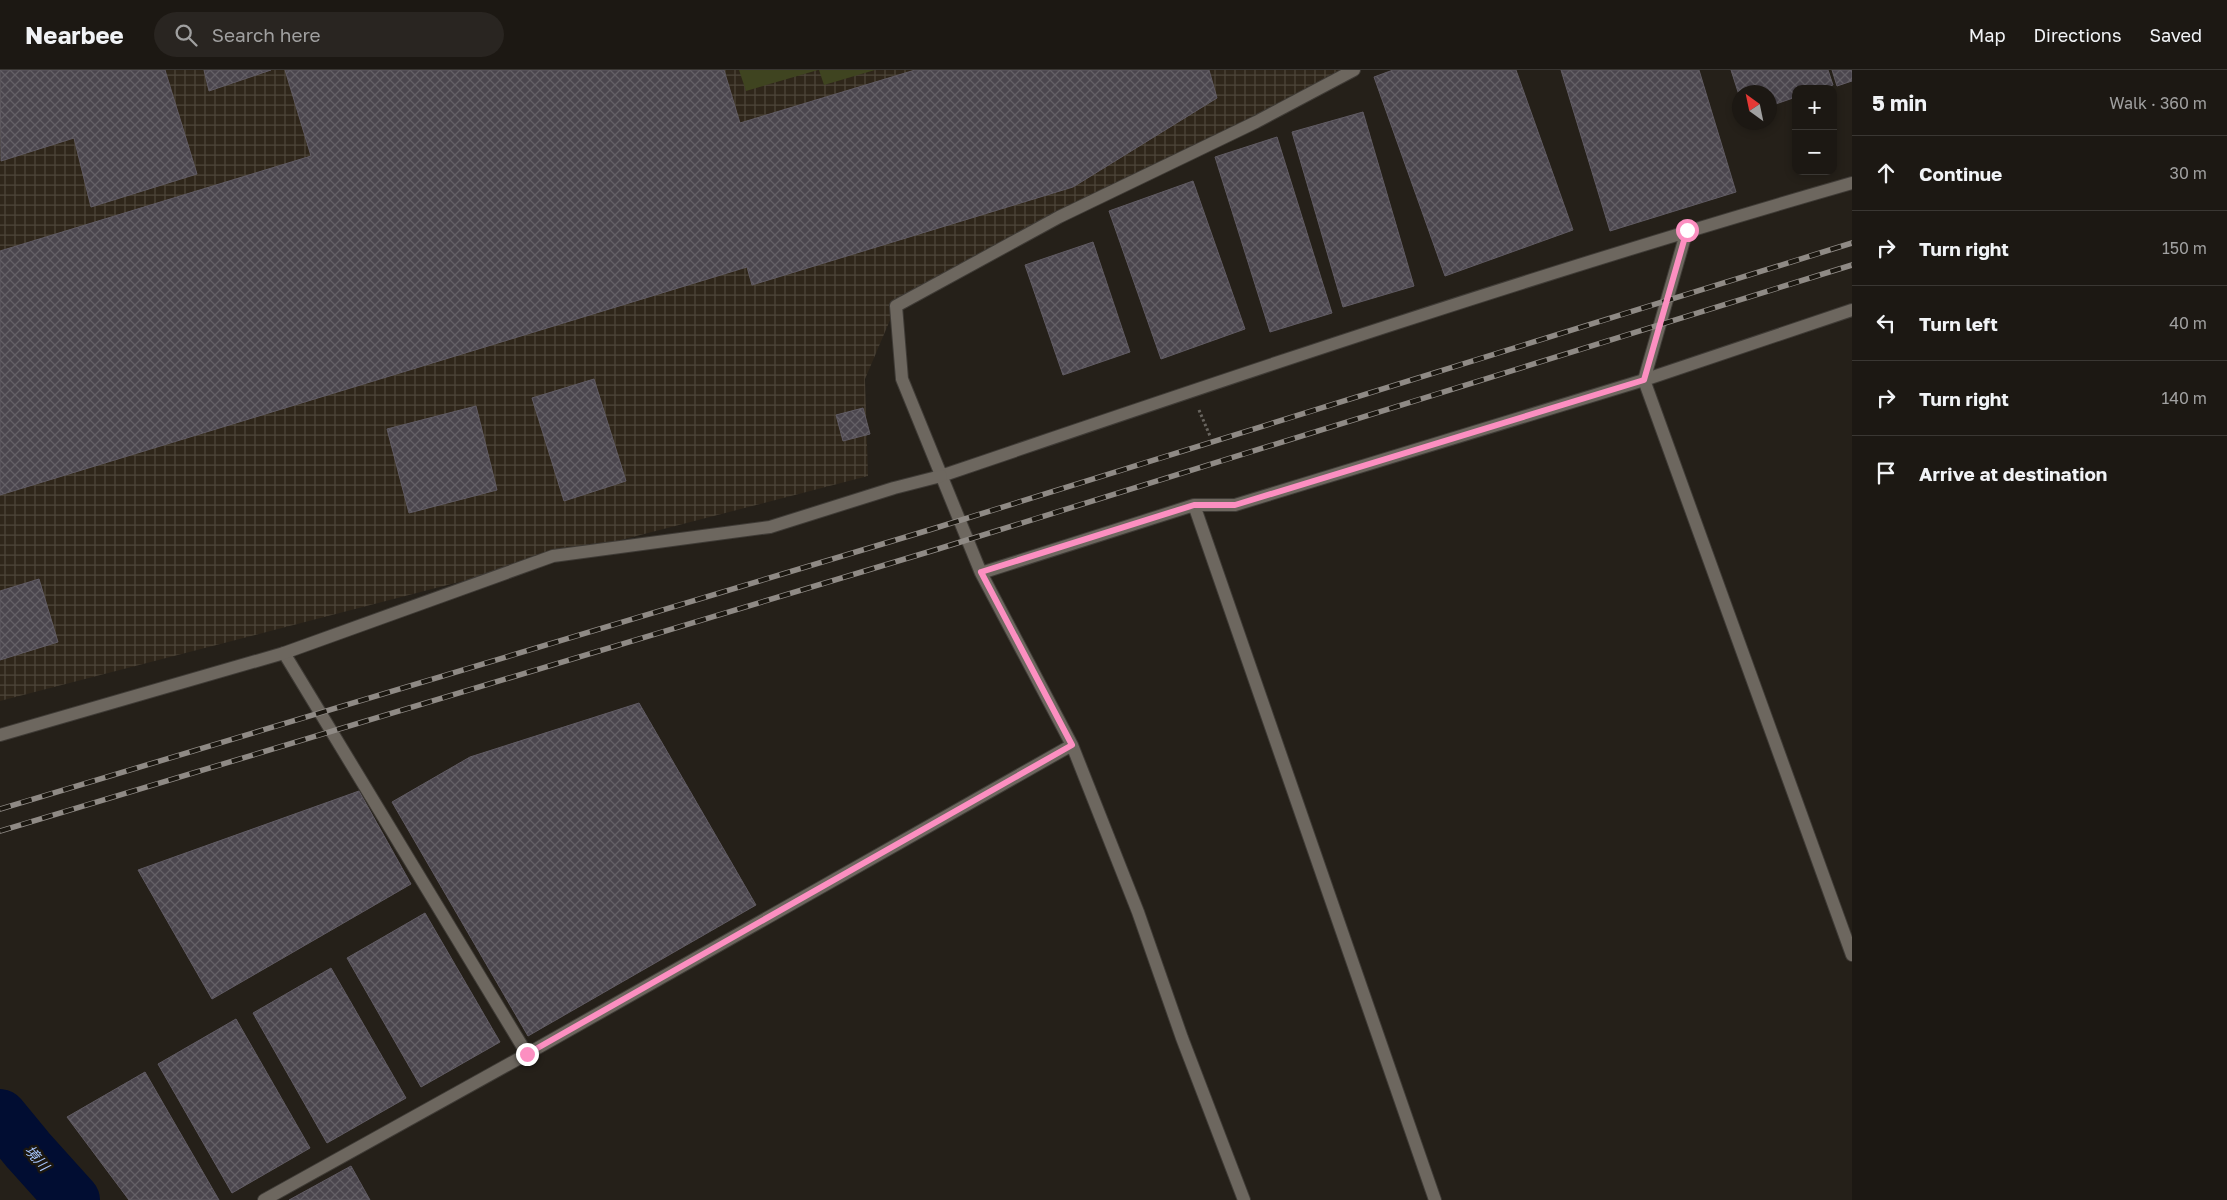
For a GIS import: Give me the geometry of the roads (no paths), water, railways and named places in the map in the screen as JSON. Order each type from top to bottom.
[{"type":"street","points":[[1244,1200],[1182,1038],[1138,912],[1072,745],[981,572],[902,379],[896,306],[1060,217],[1256,122],[1354,70]]},
{"type":"street","points":[[0,735],[284,653],[553,556],[770,527],[894,488],[941,476],[1202,387],[1687,230],[1852,183]]},
{"type":"street","points":[[1687,230],[1644,380],[1852,955]]},
{"type":"street","points":[[981,572],[1194,505],[1235,505],[1644,380],[1852,310]]},
{"type":"street","points":[[1194,505],[1435,1200]]},
{"type":"street","points":[[284,653],[527,1054]]},
{"type":"street","points":[[264,1200],[527,1054],[1072,745]]},
{"type":"waterway","name":"境川","points":[[0,1116],[73,1200]]},
{"type":"railway","points":[[0,809],[929,530],[1852,243]]},
{"type":"railway","points":[[0,831],[938,549],[1852,265]]}]
